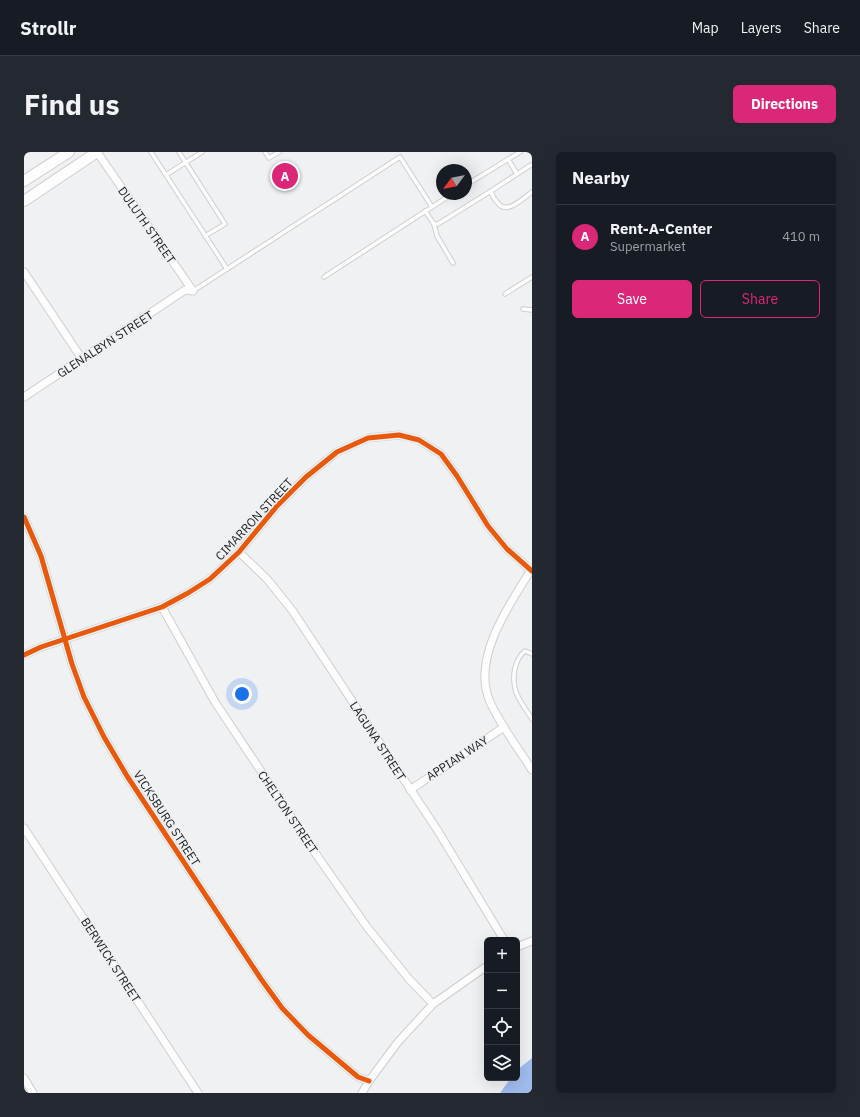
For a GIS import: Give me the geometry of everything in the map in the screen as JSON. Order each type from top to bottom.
[{"type":"main road","points":[[24,181],[69,152]]},
{"type":"main road","points":[[24,200],[97,152]]},
{"type":"street","name":"DULUTH STREET","points":[[97,152],[193,291]]},
{"type":"street","points":[[24,272],[82,359]]},
{"type":"street","name":"GLENALBYN STREET","points":[[24,397],[185,290],[193,291]]},
{"type":"street","name":"CIMARRON STREET","points":[[24,655],[65,639],[162,607],[188,593],[210,578],[239,552],[277,506],[306,477],[337,452],[368,438],[399,435],[419,440],[441,454],[457,476],[488,526],[507,549],[531,570]]},
{"type":"street","name":"VICKSBURG STREET","points":[[24,517],[41,556],[65,639],[84,697],[104,737],[261,979],[282,1008],[308,1035],[358,1076],[369,1081]]},
{"type":"street","name":"LAGUNA STREET","points":[[239,552],[267,579],[292,610],[438,831],[502,937]]},
{"type":"street","points":[[531,570],[511,602],[499,626],[488,655],[485,679],[490,701],[504,727],[532,770]]},
{"type":"street","name":"CHELTON STREET","points":[[162,607],[215,702],[318,857],[367,927],[409,979],[433,1004]]},
{"type":"street","name":"APPIAN WAY","points":[[410,790],[504,727]]},
{"type":"street","name":"BERWICK STREET","points":[[24,828],[198,1093]]},
{"type":"street","points":[[520,946],[532,941]]},
{"type":"street","points":[[362,1093],[369,1081],[398,1042],[433,1004],[484,968]]},
{"type":"street","points":[[24,1078],[34,1093]]},
{"type":"lane","points":[[151,152],[227,269]]},
{"type":"lane","points":[[180,152],[225,224],[205,236]]},
{"type":"lane","points":[[166,175],[202,152]]},
{"type":"lane","points":[[266,152],[269,158],[278,152]]},
{"type":"lane","points":[[472,181],[508,159],[513,154],[520,152]]},
{"type":"lane","points":[[193,291],[400,157],[432,207]]},
{"type":"lane","points":[[508,159],[517,174]]},
{"type":"lane","points":[[434,224],[438,224],[532,166]]},
{"type":"lane","points":[[491,191],[491,194],[499,206],[503,208],[509,208],[532,192]]},
{"type":"lane","points":[[324,277],[443,200]]},
{"type":"lane","points":[[425,211],[434,224],[437,236],[453,263]]},
{"type":"lane","points":[[505,294],[532,277]]},
{"type":"lane","points":[[523,309],[532,310]]},
{"type":"lane","points":[[532,654],[526,650],[520,655],[514,671],[515,689],[532,719]]},
{"type":"water","points":[[532,1058],[532,1093],[500,1093],[509,1081],[520,1081],[520,1068]]},
{"type":"cycle path","points":[[24,655],[41,647],[162,607],[188,593],[210,579],[239,552],[277,506],[306,477],[337,452],[368,438],[399,435],[419,440],[441,454],[457,476],[488,526],[507,549],[532,571]]},
{"type":"cycle path","points":[[24,517],[41,556],[72,664],[84,697],[104,737],[127,776],[261,979],[282,1008],[308,1035],[358,1077],[369,1081]]},
{"type":"place","name":"Rent-A-Center","points":[[285,176]]}]
